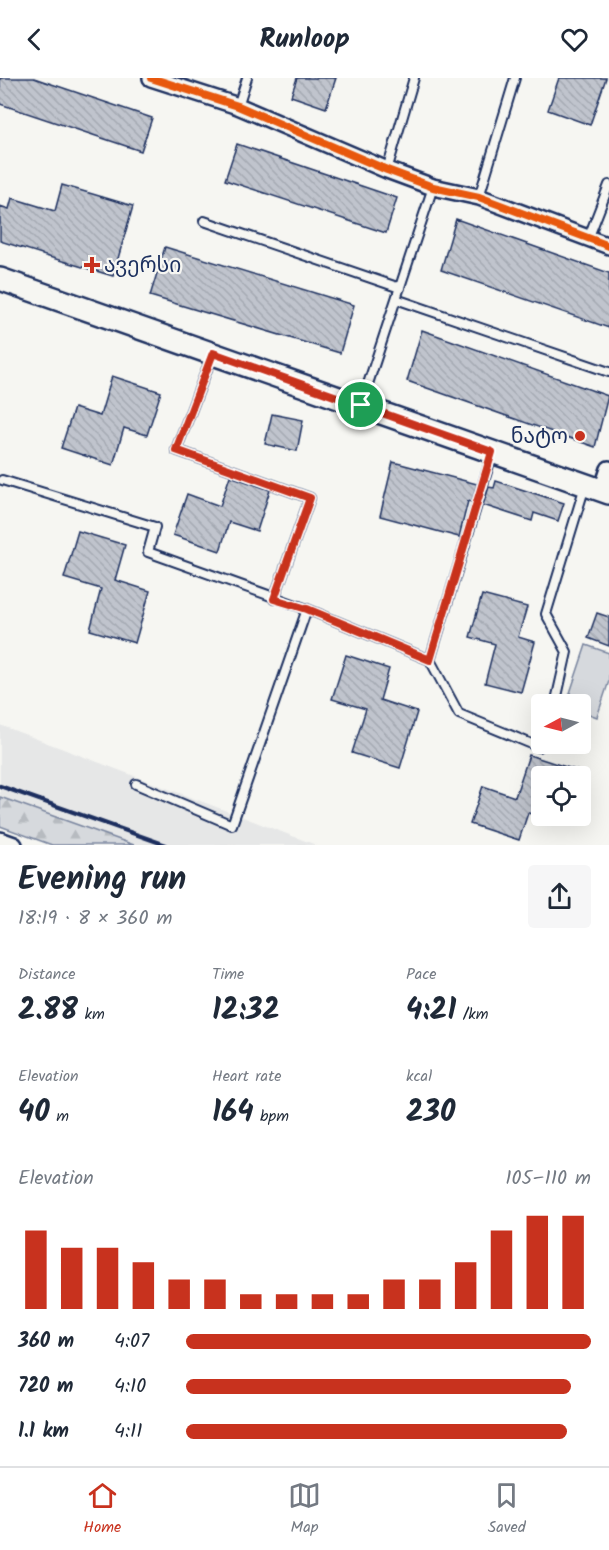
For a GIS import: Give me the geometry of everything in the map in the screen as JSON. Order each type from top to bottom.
[{"type":"main road","points":[[0,279],[599,489]]},
{"type":"street","points":[[151,78],[238,106],[433,188],[479,197],[609,246]]},
{"type":"street","points":[[599,489],[609,469]]},
{"type":"street","points":[[0,840],[14,845]]},
{"type":"lane","points":[[238,106],[247,78]]},
{"type":"lane","points":[[387,170],[414,78]]},
{"type":"lane","points":[[479,197],[515,78]]},
{"type":"lane","points":[[588,239],[609,184]]},
{"type":"lane","points":[[361,405],[433,188]]},
{"type":"lane","points":[[204,221],[400,288]]},
{"type":"lane","points":[[396,299],[609,372]]},
{"type":"lane","points":[[213,353],[176,450],[310,498],[274,599]]},
{"type":"lane","points":[[430,660],[492,452]]},
{"type":"lane","points":[[2,480],[155,527],[148,552],[307,609],[430,660],[459,714],[531,744]]},
{"type":"lane","points":[[557,694],[567,652],[546,614],[599,489]]},
{"type":"lane","points":[[136,784],[232,825],[307,609]]},
{"type":"shaded area","points":[[0,725],[316,845],[134,845],[0,797]]},
{"type":"green space","points":[[586,645],[609,653],[609,681],[597,717],[591,715],[591,694],[570,694]]},
{"type":"green space","points":[[0,797],[134,845],[52,845],[0,826]]},
{"type":"building","points":[[0,78],[34,78],[152,118],[141,151],[0,104]]},
{"type":"building","points":[[297,78],[336,78],[326,108],[291,96]]},
{"type":"building","points":[[559,78],[606,78],[590,125],[548,110]]},
{"type":"building","points":[[237,144],[397,198],[386,233],[225,180]]},
{"type":"building","points":[[62,185],[133,206],[113,276],[0,241],[0,206],[9,209],[12,198],[55,211]]},
{"type":"building","points":[[456,219],[609,273],[609,328],[441,270]]},
{"type":"building","points":[[165,247],[354,305],[340,353],[150,296]]},
{"type":"building","points":[[422,330],[608,396],[595,447],[407,381]]},
{"type":"building","points":[[112,376],[161,392],[147,435],[124,428],[113,465],[61,448],[74,408],[100,416]]},
{"type":"building","points":[[272,414],[303,420],[297,451],[265,444]]},
{"type":"building","points":[[393,462],[477,484],[472,502],[468,501],[459,537],[380,516]]},
{"type":"building","points":[[230,476],[270,490],[257,531],[229,522],[220,551],[173,535],[187,494],[220,506]]},
{"type":"building","points":[[496,481],[564,503],[558,521],[534,513],[532,521],[483,505],[489,487],[494,488]]},
{"type":"building","points":[[78,531],[125,545],[115,580],[150,591],[135,643],[90,630],[101,589],[64,578]]},
{"type":"building","points":[[482,595],[527,607],[518,637],[535,642],[521,692],[485,683],[495,644],[470,637]]},
{"type":"building","points":[[597,613],[609,617],[609,646],[588,638]]},
{"type":"building","points":[[346,655],[389,669],[380,700],[417,712],[400,768],[352,753],[366,709],[332,699]]},
{"type":"building","points":[[529,755],[563,766],[531,766],[531,814],[528,813],[519,840],[470,824],[483,786],[515,797]]},
{"type":"railway","points":[[0,786],[166,845]]},
{"type":"cycle path","points":[[151,78],[238,106],[387,170],[433,187],[479,197],[609,246]]},
{"type":"place","name":"ავერსი","points":[[92,265]]},
{"type":"place","name":"ნატო","points":[[580,436]]},
{"type":"route","points":[[213,353],[361,405],[492,452],[430,660],[307,609],[274,599],[310,498],[176,450],[213,353]]}]
